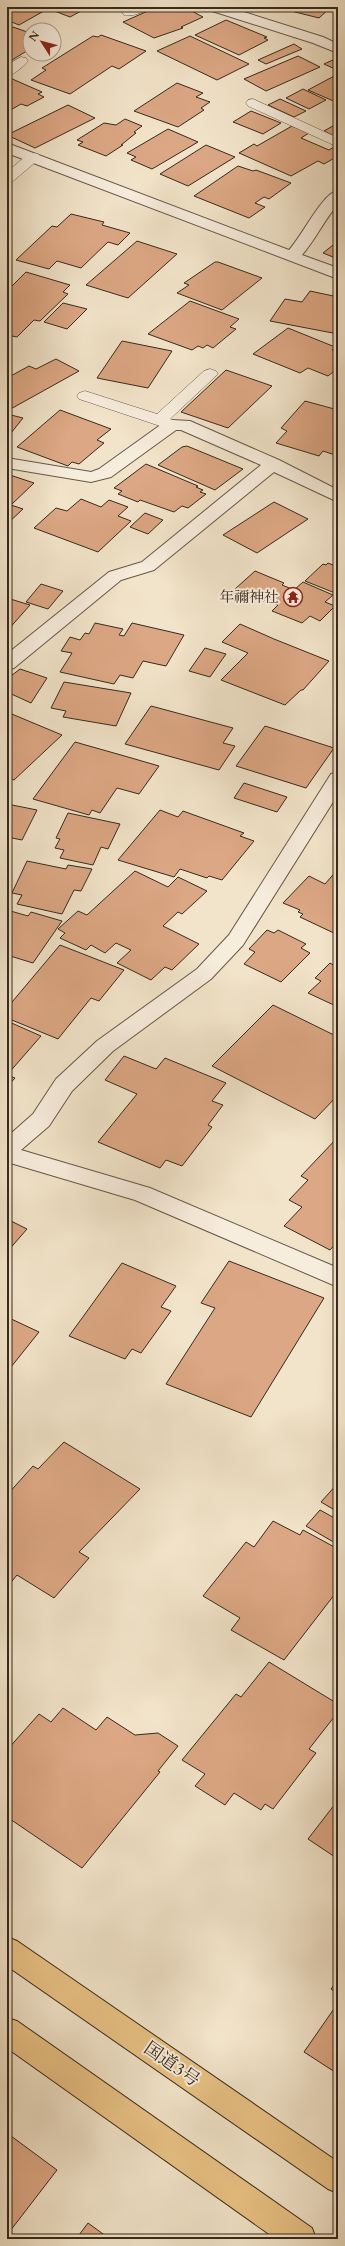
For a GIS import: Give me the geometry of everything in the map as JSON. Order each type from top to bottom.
[{"type":"highway","name":"国道3号","points":[[7,1950],[338,2179]]},
{"type":"highway","points":[[7,2031],[301,2239]]},
{"type":"street","points":[[214,7],[318,40],[338,49]]},
{"type":"street","points":[[7,148],[338,274]]},
{"type":"street","points":[[291,257],[306,241],[323,211],[338,195]]},
{"type":"street","points":[[7,463],[91,477],[105,473],[166,422],[184,425],[273,464],[338,497]]},
{"type":"street","points":[[7,664],[115,576],[148,566],[273,464]]},
{"type":"street","points":[[7,1149],[41,1120],[64,1085],[105,1046],[204,974],[236,940],[338,778]]},
{"type":"street","points":[[7,1154],[142,1194],[338,1278]]},
{"type":"lane","points":[[7,72],[22,61]]},
{"type":"lane","points":[[253,103],[338,143]]},
{"type":"lane","points":[[7,179],[33,157]]},
{"type":"lane","points":[[84,396],[166,422],[210,374]]},
{"type":"building","points":[[7,7],[51,7],[19,25],[7,20]]},
{"type":"building","points":[[57,7],[76,7],[83,10],[70,17],[52,10]]},
{"type":"building","points":[[157,7],[184,7],[203,17],[181,27],[183,28],[154,38],[123,22]]},
{"type":"building","points":[[331,7],[319,18],[279,8]]},
{"type":"building","points":[[226,20],[267,37],[264,38],[268,40],[239,55],[195,35]]},
{"type":"building","points":[[13,27],[22,30],[22,54],[7,63],[7,31]]},
{"type":"building","points":[[101,35],[146,51],[119,69],[112,66],[70,94],[31,80],[46,70],[42,68],[52,62],[62,62],[62,55],[93,36],[98,37]]},
{"type":"building","points":[[190,36],[249,64],[217,80],[157,51]]},
{"type":"building","points":[[294,44],[302,49],[266,64],[258,60]]},
{"type":"building","points":[[298,56],[320,67],[266,91],[244,79]]},
{"type":"building","points":[[335,59],[338,61],[337,70],[324,64]]},
{"type":"building","points":[[338,74],[338,103],[308,90]]},
{"type":"building","points":[[10,78],[42,92],[38,94],[44,97],[27,106],[21,104],[7,112],[7,80]]},
{"type":"building","points":[[177,83],[203,93],[196,97],[210,102],[201,108],[204,110],[178,127],[134,111]]},
{"type":"building","points":[[303,89],[326,100],[309,109],[286,98]]},
{"type":"building","points":[[280,99],[306,111],[294,117],[268,105]]},
{"type":"building","points":[[68,105],[95,118],[35,148],[7,135]]},
{"type":"building","points":[[251,111],[281,123],[263,134],[233,122]]},
{"type":"building","points":[[125,119],[142,126],[121,145],[123,145],[106,156],[78,145],[83,142],[77,140],[104,123],[116,125]]},
{"type":"building","points":[[338,123],[338,138],[324,131]]},
{"type":"building","points":[[292,126],[309,133],[301,138],[329,150],[334,147],[338,149],[338,156],[324,164],[318,161],[291,176],[239,153],[254,144],[257,146]]},
{"type":"building","points":[[168,129],[198,142],[152,169],[131,160],[136,157],[127,153]]},
{"type":"building","points":[[206,145],[235,157],[188,186],[160,174]]},
{"type":"building","points":[[238,166],[253,171],[256,170],[291,183],[269,199],[264,197],[255,203],[265,207],[249,218],[194,196]]},
{"type":"building","points":[[71,214],[104,222],[102,225],[130,233],[118,245],[108,242],[81,268],[57,261],[49,269],[16,260],[52,226],[57,227]]},
{"type":"building","points":[[137,241],[177,254],[128,298],[86,285]]},
{"type":"building","points":[[338,241],[338,259],[323,253]]},
{"type":"building","points":[[215,262],[262,278],[222,310],[177,293],[189,285],[184,283]]},
{"type":"building","points":[[26,272],[70,285],[63,292],[68,294],[40,321],[34,320],[17,337],[7,335],[7,288],[9,289]]},
{"type":"building","points":[[310,291],[338,297],[335,303],[338,304],[338,334],[270,321],[285,299],[302,302]]},
{"type":"building","points":[[190,301],[239,319],[230,327],[236,329],[213,348],[207,345],[203,348],[198,346],[192,350],[148,334]]},
{"type":"building","points":[[63,303],[87,309],[67,329],[44,322]]},
{"type":"building","points":[[288,328],[335,347],[332,350],[338,352],[338,368],[328,376],[308,368],[300,373],[253,354]]},
{"type":"building","points":[[122,341],[172,351],[148,388],[97,378]]},
{"type":"building","points":[[56,359],[79,371],[7,411],[7,378],[29,366],[36,369]]},
{"type":"building","points":[[226,370],[272,386],[228,428],[181,412]]},
{"type":"building","points":[[305,401],[338,410],[338,451],[335,455],[323,451],[319,456],[276,443],[287,431],[281,428]]},
{"type":"building","points":[[60,410],[111,429],[97,440],[104,443],[79,464],[72,462],[68,466],[17,447]]},
{"type":"building","points":[[7,414],[23,418],[7,438]]},
{"type":"building","points":[[187,446],[243,469],[215,490],[158,465],[182,447]]},
{"type":"building","points":[[146,464],[198,486],[196,487],[203,490],[200,492],[206,494],[188,508],[182,506],[174,512],[140,500],[138,502],[118,494],[122,491],[114,488]]},
{"type":"building","points":[[7,474],[34,483],[11,505],[23,509],[7,524]]},
{"type":"building","points":[[81,499],[101,507],[109,500],[128,507],[118,516],[131,521],[98,552],[34,528],[56,508],[67,511]]},
{"type":"building","points":[[274,502],[308,519],[257,553],[223,535]]},
{"type":"building","points":[[145,513],[163,520],[148,534],[130,527]]},
{"type":"building","points":[[328,563],[338,567],[338,590],[335,593],[305,581],[323,564],[326,565]]},
{"type":"building","name":"年禰神社","points":[[255,571],[284,583],[282,585],[294,590],[303,582],[333,595],[325,602],[335,606],[320,621],[310,616],[302,623],[272,611],[278,605],[266,599],[264,601],[235,589]]},
{"type":"building","points":[[41,584],[63,591],[48,609],[26,602]]},
{"type":"building","points":[[7,598],[30,605],[7,631]]},
{"type":"building","points":[[95,623],[123,629],[119,635],[124,636],[132,623],[184,635],[166,666],[143,661],[133,678],[120,675],[114,684],[60,672],[72,653],[61,651],[70,637],[80,640],[85,633],[89,634]]},
{"type":"building","points":[[240,624],[329,661],[303,690],[301,690],[285,705],[221,680],[248,653],[222,642]]},
{"type":"building","points":[[205,648],[226,654],[210,677],[189,671]]},
{"type":"building","points":[[20,669],[47,678],[31,703],[7,692],[7,679]]},
{"type":"building","points":[[64,682],[131,693],[116,726],[63,717],[66,711],[51,708]]},
{"type":"building","points":[[151,706],[233,728],[223,743],[235,746],[219,770],[125,744]]},
{"type":"building","points":[[7,712],[62,735],[14,780],[7,777]]},
{"type":"building","points":[[265,726],[334,748],[306,788],[236,766]]},
{"type":"building","points":[[75,742],[159,766],[139,794],[117,788],[100,813],[92,810],[89,815],[33,799]]},
{"type":"building","points":[[244,783],[287,797],[277,812],[234,798]]},
{"type":"building","points":[[7,804],[37,810],[22,840],[7,837]]},
{"type":"building","points":[[160,810],[178,817],[183,811],[244,833],[240,836],[254,841],[222,880],[209,876],[207,878],[180,869],[174,877],[118,860]]},
{"type":"building","points":[[68,813],[120,824],[108,849],[101,847],[93,865],[60,858],[64,850],[55,848],[60,839],[56,838]]},
{"type":"building","points":[[27,861],[66,869],[68,865],[92,869],[81,891],[74,890],[62,914],[17,904],[22,895],[12,893]]},
{"type":"building","points":[[338,869],[338,935],[300,917],[303,914],[298,912],[300,910],[283,903],[309,876],[325,884]]},
{"type":"building","points":[[135,871],[168,887],[178,877],[207,891],[182,914],[178,912],[163,926],[199,944],[172,970],[165,967],[151,980],[117,963],[131,950],[116,943],[105,953],[91,945],[86,950],[60,938],[65,933],[58,929],[78,911],[87,915]]},
{"type":"building","points":[[7,910],[28,916],[31,912],[62,921],[33,963],[7,955]]},
{"type":"building","points":[[267,930],[274,933],[278,930],[306,944],[301,948],[310,953],[281,982],[244,964],[255,952],[249,949]]},
{"type":"building","points":[[60,945],[124,970],[99,1001],[91,998],[58,1039],[7,1018],[7,1008]]},
{"type":"building","points":[[330,963],[335,966],[338,963],[338,1007],[308,993],[321,981],[315,978]]},
{"type":"building","points":[[273,1005],[338,1037],[338,1095],[315,1119],[212,1066]]},
{"type":"building","points":[[7,1021],[41,1036],[7,1075]]},
{"type":"building","points":[[124,1056],[156,1069],[165,1058],[226,1083],[212,1101],[223,1105],[208,1125],[212,1127],[182,1166],[166,1160],[160,1168],[98,1142],[137,1094],[105,1080]]},
{"type":"building","points":[[7,1075],[15,1078],[7,1087]]},
{"type":"building","points":[[338,1137],[338,1241],[330,1250],[284,1226],[302,1207],[289,1200],[308,1180],[301,1176]]},
{"type":"building","points":[[7,1219],[27,1229],[7,1252]]},
{"type":"building","points":[[229,1261],[324,1298],[251,1417],[166,1384],[215,1308],[201,1303]]},
{"type":"building","points":[[122,1263],[176,1286],[161,1307],[171,1311],[141,1353],[132,1349],[125,1359],[69,1336]]},
{"type":"building","points":[[7,1317],[39,1332],[7,1372]]},
{"type":"building","points":[[64,1442],[140,1489],[79,1552],[89,1558],[54,1598],[17,1575],[7,1587],[7,1495],[33,1466],[38,1469]]},
{"type":"building","points":[[338,1483],[338,1512],[321,1502]]},
{"type":"building","points":[[320,1510],[338,1520],[337,1544],[306,1526]]},
{"type":"building","points":[[273,1521],[300,1535],[303,1530],[338,1549],[338,1569],[335,1573],[338,1575],[338,1590],[284,1660],[231,1630],[240,1618],[203,1596],[246,1542],[254,1547]]},
{"type":"building","points":[[269,1662],[338,1704],[338,1712],[309,1749],[316,1753],[273,1809],[265,1804],[261,1810],[234,1793],[225,1805],[195,1786],[205,1774],[182,1760],[236,1694],[241,1697]]},
{"type":"building","points":[[63,1708],[96,1730],[107,1717],[135,1735],[158,1733],[178,1746],[158,1771],[160,1772],[82,1868],[7,1817],[7,1750],[39,1714],[51,1722]]},
{"type":"building","points":[[338,1800],[338,1859],[308,1839]]},
{"type":"building","points":[[338,1980],[338,1994],[331,1989]]},
{"type":"building","points":[[338,2003],[338,2074],[304,2052]]},
{"type":"building","points":[[7,2133],[57,2170],[7,2235]]},
{"type":"building","points":[[88,2223],[110,2239],[76,2239]]},
{"type":"place","name":"年禰神社","points":[[293,597]]}]
